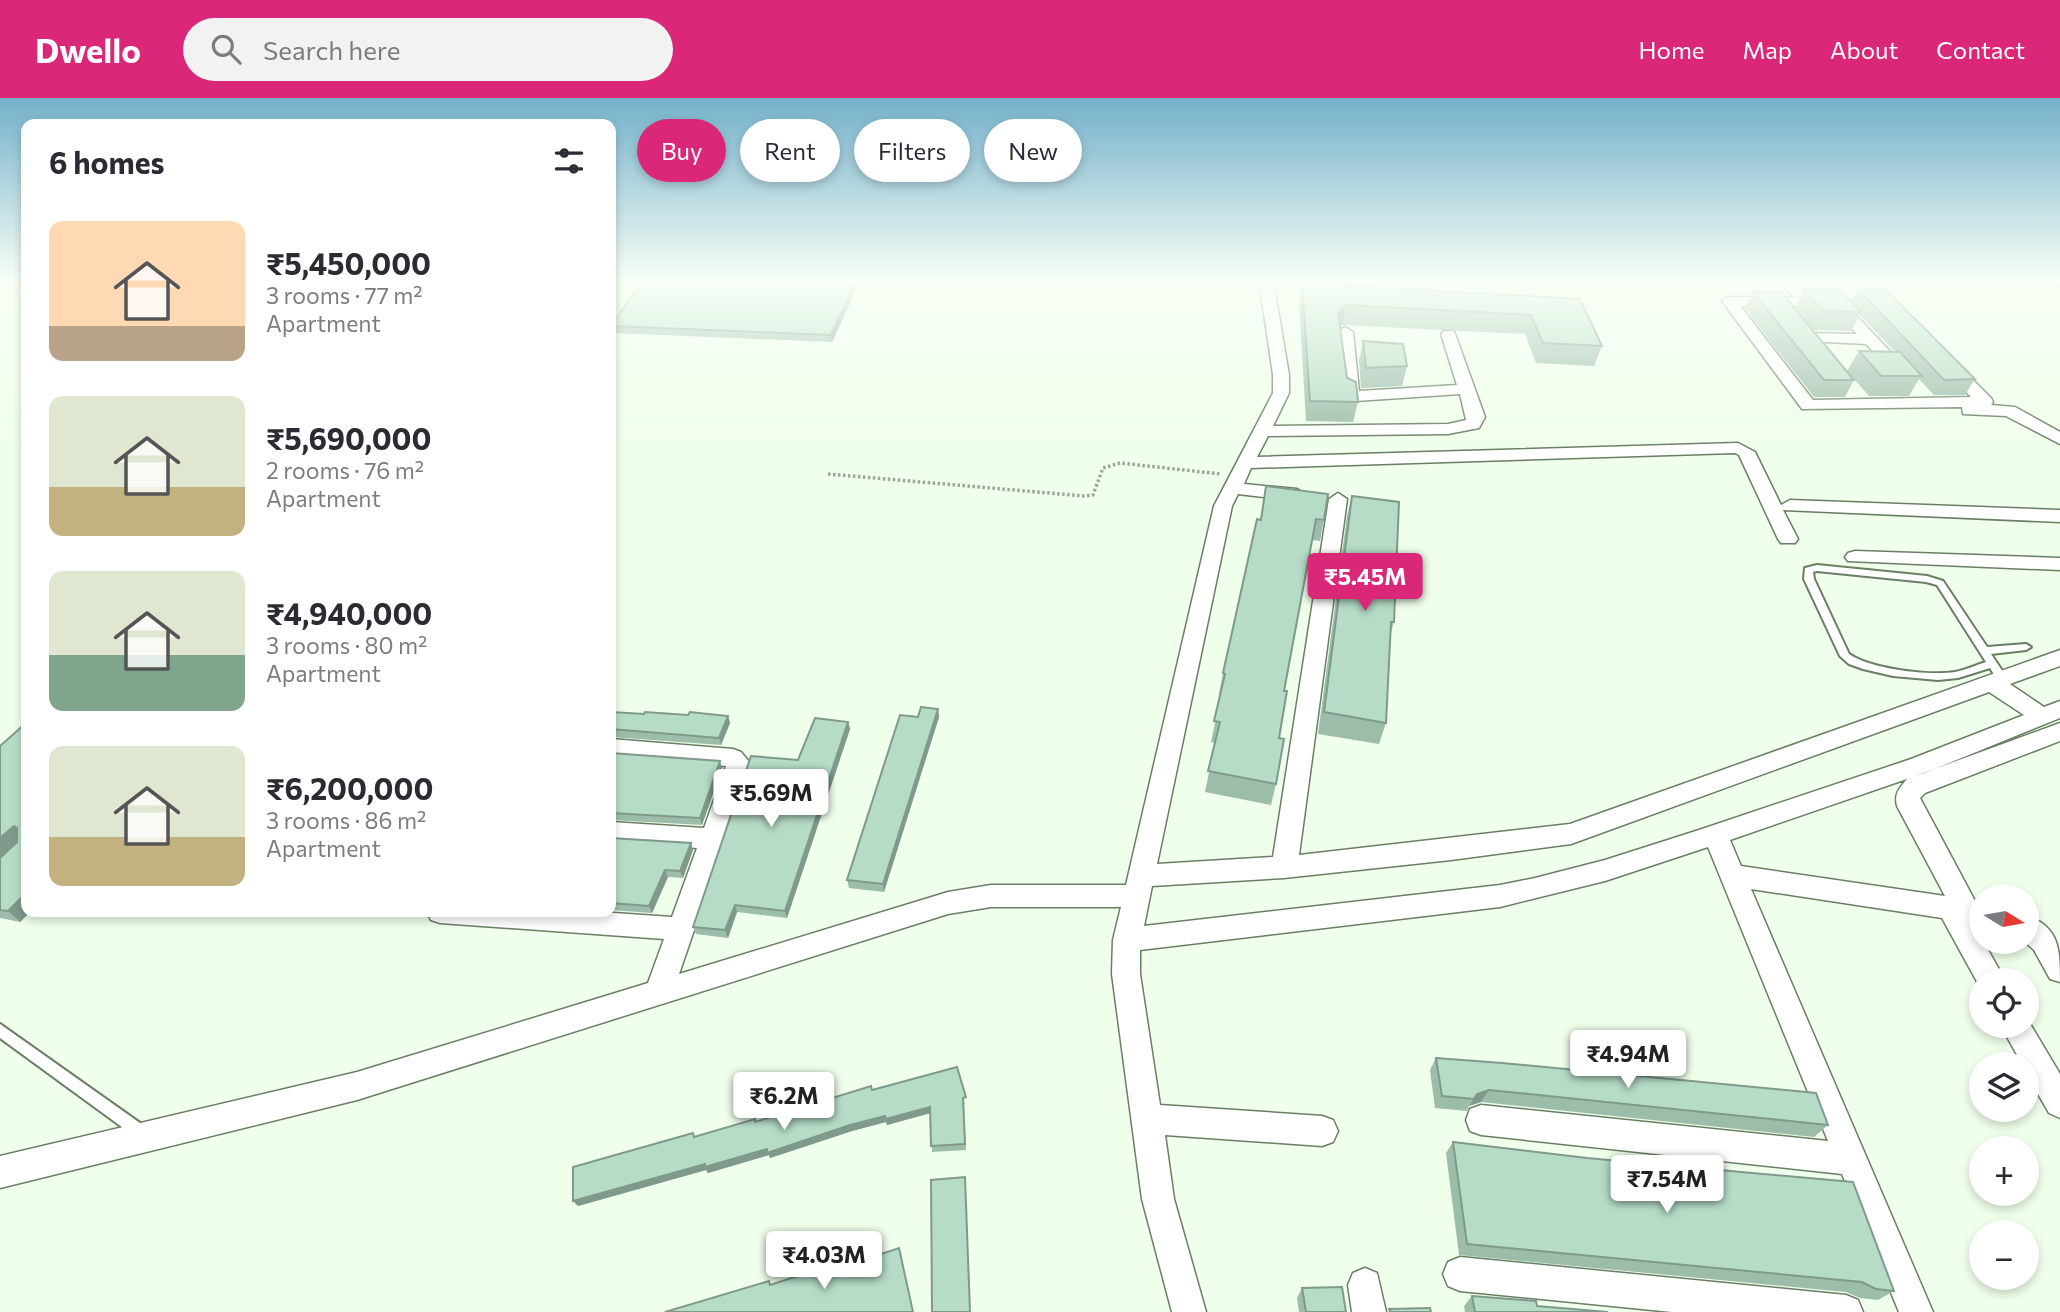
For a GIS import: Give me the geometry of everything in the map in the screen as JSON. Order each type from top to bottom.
[{"type":"street","points":[[1189,1312],[1158,1199],[1126,974],[1127,940],[1223,506],[1281,393],[1274,337]]},
{"type":"street","points":[[1345,337],[1351,394],[1370,397],[1466,389]]},
{"type":"street","points":[[1262,431],[1448,429],[1472,424],[1476,417],[1450,337]]},
{"type":"street","points":[[1756,337],[1808,405],[1866,407]]},
{"type":"street","points":[[1809,337],[1826,356]]},
{"type":"street","points":[[1855,337],[1871,339]]},
{"type":"street","points":[[1869,337],[1931,406],[2009,411],[2060,439]]},
{"type":"street","points":[[1820,409],[1985,402],[1938,353]]},
{"type":"street","points":[[1849,385],[1866,407]]},
{"type":"street","points":[[1239,476],[1738,449],[1746,452],[1788,538]]},
{"type":"street","points":[[1239,476],[1332,498],[1284,867]]},
{"type":"street","points":[[1790,506],[2060,516]]},
{"type":"street","points":[[1855,557],[2060,564]]},
{"type":"street","points":[[0,1172],[357,1086],[959,901],[991,896],[1138,886],[1284,867],[1491,846],[1571,834],[1996,678],[2060,658]]},
{"type":"street","points":[[1996,678],[2048,716]]},
{"type":"street","points":[[1127,940],[1500,896],[1546,888],[1716,836],[1897,774],[2048,716]]},
{"type":"street","points":[[1987,968],[1966,910],[1909,806],[1907,796],[1916,786],[2048,716]]},
{"type":"street","points":[[616,748],[738,760],[738,769],[658,994]]},
{"type":"street","points":[[616,832],[712,839]]},
{"type":"street","points":[[1716,836],[1916,1312]]},
{"type":"street","points":[[1732,875],[1966,910]]},
{"type":"street","points":[[511,917],[680,929]]},
{"type":"street","points":[[2039,938],[2060,970]]},
{"type":"street","points":[[2024,1038],[2060,1103]]},
{"type":"street","points":[[1147,1119],[1322,1131]]},
{"type":"street","points":[[1481,1120],[1852,1159]]},
{"type":"street","points":[[1460,1274],[1846,1312]]},
{"type":"lane","points":[[1817,568],[1927,579],[1940,583],[1985,651],[1996,678],[1864,668],[1851,663],[1845,656],[1809,579],[1808,570],[1817,568]]},
{"type":"lane","points":[[1985,651],[2026,647]]},
{"type":"lane","points":[[0,1030],[147,1136]]},
{"type":"path","points":[[828,474],[1084,496],[1093,495],[1097,490],[1103,468],[1121,463],[1239,476]]},
{"type":"building","points":[[1306,337],[1341,337],[1347,378],[1356,382],[1358,402],[1310,401]]},
{"type":"building","points":[[1540,337],[1598,337],[1602,346],[1543,343]]},
{"type":"building","points":[[1789,337],[1818,337],[1854,380],[1824,380]]},
{"type":"building","points":[[1903,337],[1933,337],[1975,379],[1944,380]]},
{"type":"building","points":[[1363,341],[1403,344],[1407,366],[1366,368]]},
{"type":"building","points":[[1859,351],[1900,352],[1922,376],[1881,376]]},
{"type":"building","points":[[1266,486],[1328,494],[1324,520],[1316,519],[1284,691],[1287,691],[1279,738],[1284,739],[1276,784],[1208,771],[1220,722],[1214,721],[1225,674],[1223,673],[1257,519],[1261,520]]},
{"type":"building","points":[[1352,496],[1399,502],[1386,723],[1324,712]]},
{"type":"building","points":[[921,707],[938,709],[883,884],[847,880],[900,715],[918,717]]},
{"type":"building","points":[[616,712],[688,715],[690,712],[728,716],[719,738],[616,729]]},
{"type":"building","points":[[815,718],[848,722],[785,911],[735,905],[725,930],[693,927],[751,756],[798,760]]},
{"type":"building","points":[[21,727],[21,898],[8,911],[0,910],[0,858],[17,842],[17,828],[14,826],[0,838],[0,746]]},
{"type":"building","points":[[616,753],[720,761],[700,818],[616,813]]},
{"type":"building","points":[[616,838],[691,843],[680,871],[665,870],[649,906],[616,903]]},
{"type":"building","points":[[1436,1058],[1816,1093],[1828,1125],[1489,1090],[1477,1094],[1474,1099],[1442,1096]]},
{"type":"building","points":[[957,1067],[966,1097],[963,1098],[965,1144],[931,1146],[930,1107],[850,1125],[767,1153],[767,1149],[705,1167],[705,1164],[573,1201],[573,1167],[693,1133],[694,1137],[755,1119],[755,1122],[871,1086],[872,1090]]},
{"type":"building","points":[[1453,1142],[1587,1158],[1853,1182],[1894,1291],[1876,1289],[1862,1282],[1467,1244]]},
{"type":"building","points":[[965,1177],[970,1312],[932,1312],[931,1180]]},
{"type":"building","points":[[899,1248],[913,1312],[665,1312],[769,1281],[770,1285],[835,1264],[836,1269]]},
{"type":"building","points":[[1342,1287],[1346,1312],[1306,1312],[1302,1288]]},
{"type":"building","points":[[1472,1296],[1536,1301],[1537,1306],[1608,1312],[1475,1312]]},
{"type":"building","points":[[1430,1308],[1431,1312],[1390,1312],[1389,1309]]}]
